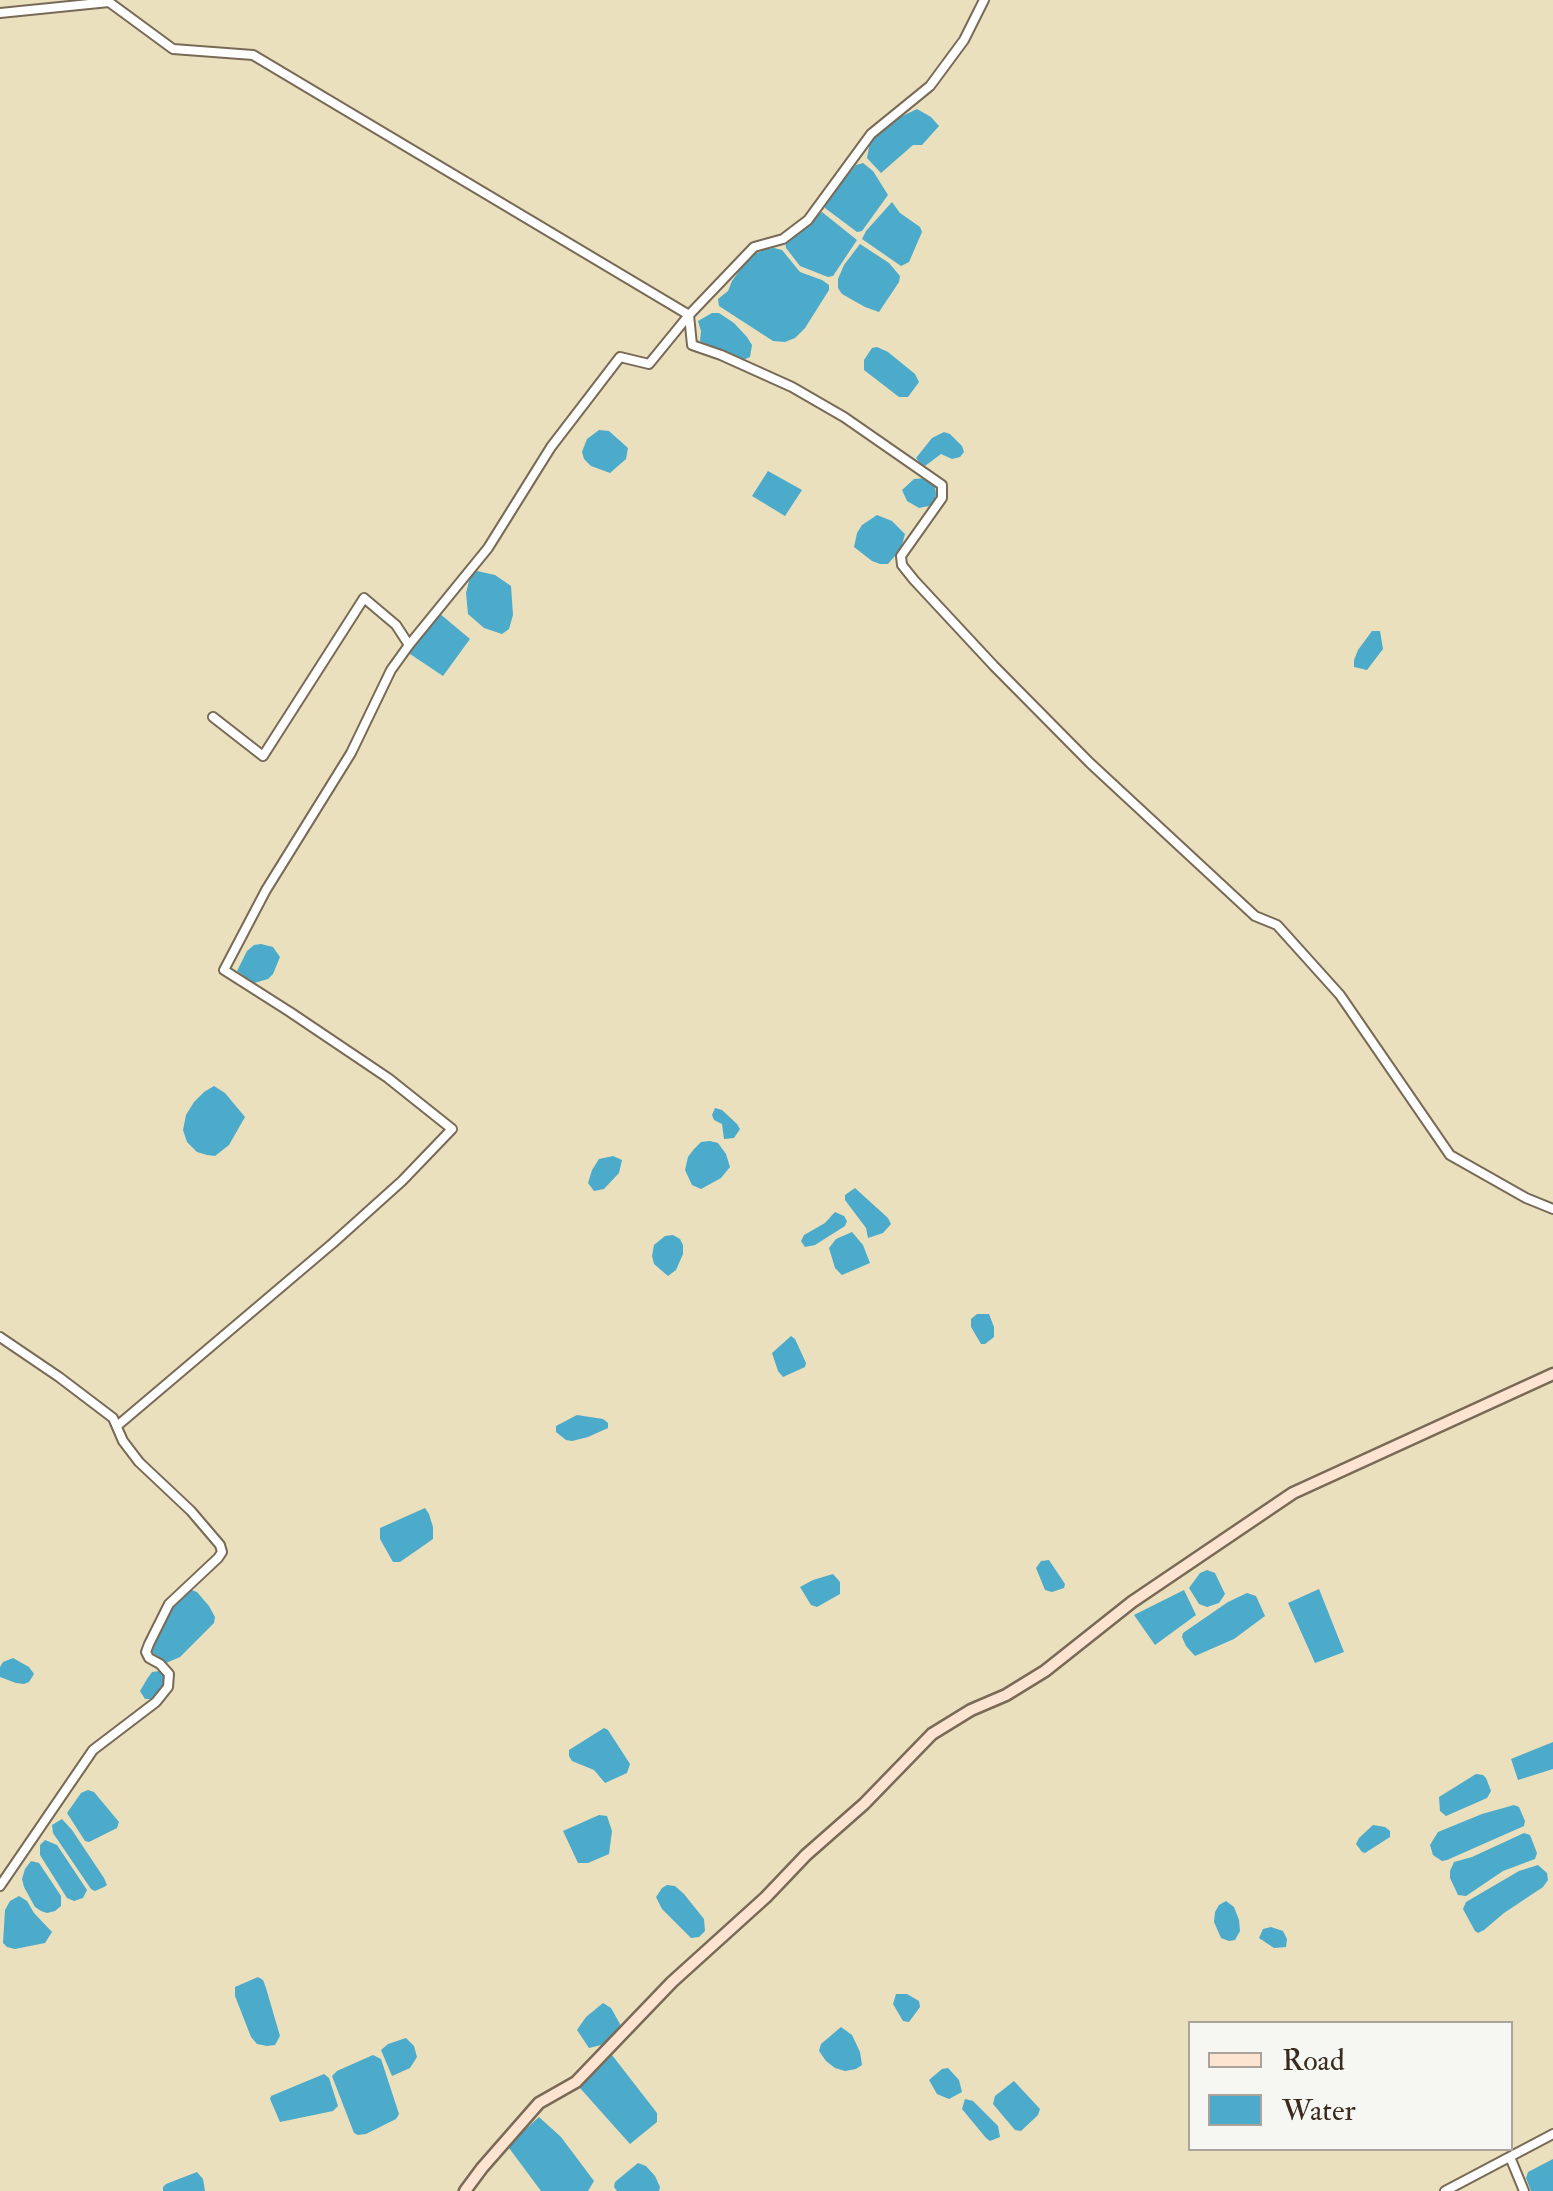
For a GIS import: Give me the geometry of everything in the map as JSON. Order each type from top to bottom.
[{"type":"street","points":[[117,1426],[333,1243],[452,1129],[388,1078],[224,970],[266,890],[351,753],[391,670],[488,548],[551,447],[620,356],[649,364],[754,247],[783,239],[808,220],[871,134],[930,86],[964,40],[984,0]]},
{"type":"street","points":[[0,13],[109,2],[173,49],[253,55],[689,315]]},
{"type":"street","points":[[689,315],[692,346],[792,387],[844,416],[942,485],[942,498],[901,556],[902,565],[914,580],[1090,763],[1255,916],[1277,926],[1340,995],[1450,1155],[1553,1209]]},
{"type":"street","points":[[213,717],[263,756],[364,598],[396,626],[408,646]]},
{"type":"street","points":[[0,1337],[112,1418],[138,1462],[191,1511],[222,1552],[169,1604],[149,1644],[146,1652],[169,1674],[168,1687],[156,1702],[93,1750],[0,1886]]},
{"type":"street","points":[[465,2191],[539,2103],[576,2082],[672,1982],[864,1804],[932,1734],[1044,1670],[1132,1602],[1294,1493],[1553,1374]]},
{"type":"street","points":[[1445,2191],[1553,2134]]},
{"type":"street","points":[[1510,2157],[1524,2191]]},
{"type":"water","points":[[917,109],[939,126],[922,145],[913,145],[881,173],[867,158],[870,142],[894,120]]},
{"type":"water","points":[[863,163],[888,195],[862,231],[857,232],[825,208],[825,202],[856,165]]},
{"type":"water","points":[[892,202],[922,232],[909,262],[901,266],[862,239]]},
{"type":"water","points":[[822,212],[857,240],[833,276],[828,277],[800,266],[785,241]]},
{"type":"water","points":[[860,244],[889,263],[900,276],[879,312],[842,294],[838,288],[844,265]]},
{"type":"water","points":[[774,248],[782,250],[800,272],[829,285],[805,328],[785,342],[773,341],[719,306],[718,299],[728,291],[750,256]]},
{"type":"water","points":[[712,313],[734,323],[747,337],[752,345],[750,357],[741,361],[700,341],[698,321]]},
{"type":"water","points":[[872,348],[888,352],[915,374],[919,382],[908,397],[899,397],[864,370],[864,360]]},
{"type":"water","points":[[599,430],[609,431],[628,448],[626,459],[610,473],[591,466],[582,452],[587,439]]},
{"type":"water","points":[[944,432],[964,452],[952,459],[941,454],[925,466],[920,463],[916,458],[932,438]]},
{"type":"water","points":[[768,471],[802,490],[785,516],[752,496]]},
{"type":"water","points":[[926,478],[935,485],[936,495],[929,506],[919,508],[907,501],[902,490],[914,479]]},
{"type":"water","points":[[877,515],[892,521],[905,534],[901,549],[888,564],[872,561],[854,547],[862,525]]},
{"type":"water","points":[[477,571],[495,575],[511,586],[513,615],[509,629],[502,634],[484,628],[468,614],[466,593],[470,577]]},
{"type":"water","points":[[439,613],[470,639],[443,676],[407,652]]},
{"type":"water","points":[[1372,631],[1380,631],[1383,649],[1367,670],[1354,667],[1358,650]]},
{"type":"water","points":[[261,944],[273,947],[280,957],[268,979],[254,983],[237,971],[247,951]]},
{"type":"water","points":[[214,1086],[245,1117],[229,1145],[215,1156],[197,1152],[187,1142],[183,1130],[194,1102]]},
{"type":"water","points":[[715,1108],[737,1124],[740,1129],[734,1138],[724,1139],[722,1124],[712,1115]]},
{"type":"water","points":[[701,1142],[718,1143],[730,1167],[721,1178],[701,1189],[692,1185],[685,1170],[694,1149]]},
{"type":"water","points":[[613,1156],[622,1160],[619,1173],[604,1189],[594,1191],[588,1183],[592,1170],[599,1159]]},
{"type":"water","points":[[855,1188],[888,1218],[891,1224],[883,1233],[868,1238],[866,1228],[845,1200],[845,1195]]},
{"type":"water","points":[[835,1212],[844,1216],[845,1226],[805,1247],[801,1241],[804,1235]]},
{"type":"water","points":[[852,1232],[870,1263],[842,1275],[835,1268],[829,1248],[836,1239]]},
{"type":"water","points":[[673,1235],[680,1239],[683,1254],[676,1270],[668,1276],[654,1264],[652,1256],[654,1245]]},
{"type":"water","points":[[977,1314],[989,1314],[994,1327],[994,1337],[985,1344],[981,1344],[971,1327],[971,1319]]},
{"type":"water","points":[[791,1336],[806,1363],[783,1377],[772,1353]]},
{"type":"water","points":[[577,1415],[603,1419],[608,1428],[588,1437],[566,1440],[556,1432],[556,1426]]},
{"type":"water","points":[[425,1508],[433,1539],[400,1562],[393,1562],[380,1539],[380,1528]]},
{"type":"water","points":[[1049,1560],[1065,1584],[1052,1592],[1045,1590],[1036,1568],[1041,1561]]},
{"type":"water","points":[[1207,1570],[1215,1573],[1225,1594],[1219,1603],[1207,1607],[1199,1604],[1189,1588]]},
{"type":"water","points":[[833,1574],[840,1582],[840,1594],[817,1607],[811,1605],[800,1587]]},
{"type":"water","points":[[189,1589],[209,1606],[214,1623],[180,1657],[166,1663],[153,1653],[151,1645],[174,1603]]},
{"type":"water","points":[[1319,1589],[1344,1652],[1315,1663],[1288,1603]]},
{"type":"water","points":[[1184,1590],[1196,1615],[1155,1645],[1134,1615]]},
{"type":"water","points":[[1247,1593],[1256,1596],[1265,1616],[1234,1639],[1195,1656],[1186,1646],[1183,1633]]},
{"type":"water","points":[[13,1658],[34,1674],[29,1682],[16,1683],[0,1677],[3,1662]]},
{"type":"water","points":[[160,1671],[166,1678],[164,1684],[153,1699],[145,1699],[140,1691],[152,1672]]},
{"type":"water","points":[[604,1728],[630,1764],[627,1773],[605,1783],[594,1770],[569,1756],[569,1750]]},
{"type":"water","points":[[1553,1742],[1553,1769],[1518,1780],[1511,1759]]},
{"type":"water","points":[[1476,1774],[1486,1778],[1491,1791],[1487,1798],[1446,1816],[1440,1811],[1439,1797]]},
{"type":"water","points":[[88,1790],[119,1822],[117,1828],[89,1842],[67,1813],[81,1793]]},
{"type":"water","points":[[1514,1805],[1519,1807],[1524,1826],[1447,1860],[1433,1855],[1430,1845],[1438,1832]]},
{"type":"water","points":[[599,1815],[607,1816],[612,1831],[609,1854],[578,1863],[563,1831]]},
{"type":"water","points":[[62,1819],[104,1878],[104,1887],[91,1889],[53,1833],[52,1825]]},
{"type":"water","points":[[1373,1825],[1385,1827],[1390,1837],[1362,1852],[1356,1844]]},
{"type":"water","points":[[1524,1833],[1530,1835],[1537,1853],[1535,1859],[1503,1871],[1466,1896],[1458,1895],[1450,1878],[1454,1862]]},
{"type":"water","points":[[45,1840],[57,1845],[87,1890],[83,1898],[67,1898],[40,1855],[40,1845]]},
{"type":"water","points":[[31,1861],[39,1863],[61,1896],[61,1906],[55,1911],[47,1913],[35,1907],[24,1887],[22,1879]]},
{"type":"water","points":[[1538,1865],[1547,1873],[1543,1887],[1484,1930],[1475,1931],[1463,1909],[1466,1902],[1519,1871]]},
{"type":"water","points":[[667,1885],[684,1894],[704,1919],[705,1931],[699,1937],[691,1938],[662,1909],[656,1897]]},
{"type":"water","points":[[19,1896],[52,1932],[45,1943],[15,1949],[3,1943],[5,1910]]},
{"type":"water","points":[[1226,1901],[1234,1907],[1240,1931],[1235,1940],[1229,1941],[1221,1938],[1214,1922],[1219,1905]]},
{"type":"water","points":[[1263,1929],[1283,1931],[1286,1947],[1274,1948],[1259,1938]]},
{"type":"water","points":[[258,1977],[266,1988],[280,2036],[275,2045],[257,2044],[251,2037],[235,1996],[235,1987]]},
{"type":"water","points":[[896,1994],[907,1994],[919,2001],[920,2007],[909,2022],[903,2021],[893,2004]]},
{"type":"water","points":[[603,2003],[611,2008],[619,2030],[601,2045],[589,2048],[577,2030]]},
{"type":"water","points":[[841,2027],[852,2035],[860,2052],[862,2065],[856,2069],[835,2068],[819,2051],[821,2044]]},
{"type":"water","points":[[406,2038],[417,2057],[410,2068],[392,2076],[381,2050]]},
{"type":"water","points":[[373,2055],[381,2059],[399,2114],[396,2119],[358,2135],[332,2076]]},
{"type":"water","points":[[612,2055],[657,2113],[657,2122],[630,2144],[580,2088]]},
{"type":"water","points":[[948,2068],[959,2080],[962,2092],[949,2099],[937,2094],[929,2080]]},
{"type":"water","points":[[324,2074],[338,2106],[333,2111],[280,2122],[271,2096]]},
{"type":"water","points":[[1014,2081],[1040,2109],[1021,2131],[1015,2130],[993,2104],[995,2096]]},
{"type":"water","points":[[965,2099],[973,2101],[998,2126],[1000,2137],[990,2141],[986,2138],[962,2109]]},
{"type":"water","points":[[539,2117],[561,2137],[594,2181],[588,2191],[541,2191],[509,2148]]},
{"type":"water","points":[[1553,2159],[1553,2191],[1531,2191],[1528,2172]]},
{"type":"water","points":[[638,2163],[655,2176],[659,2191],[617,2191],[615,2182]]},
{"type":"water","points":[[197,2172],[205,2191],[163,2191],[166,2184]]}]
